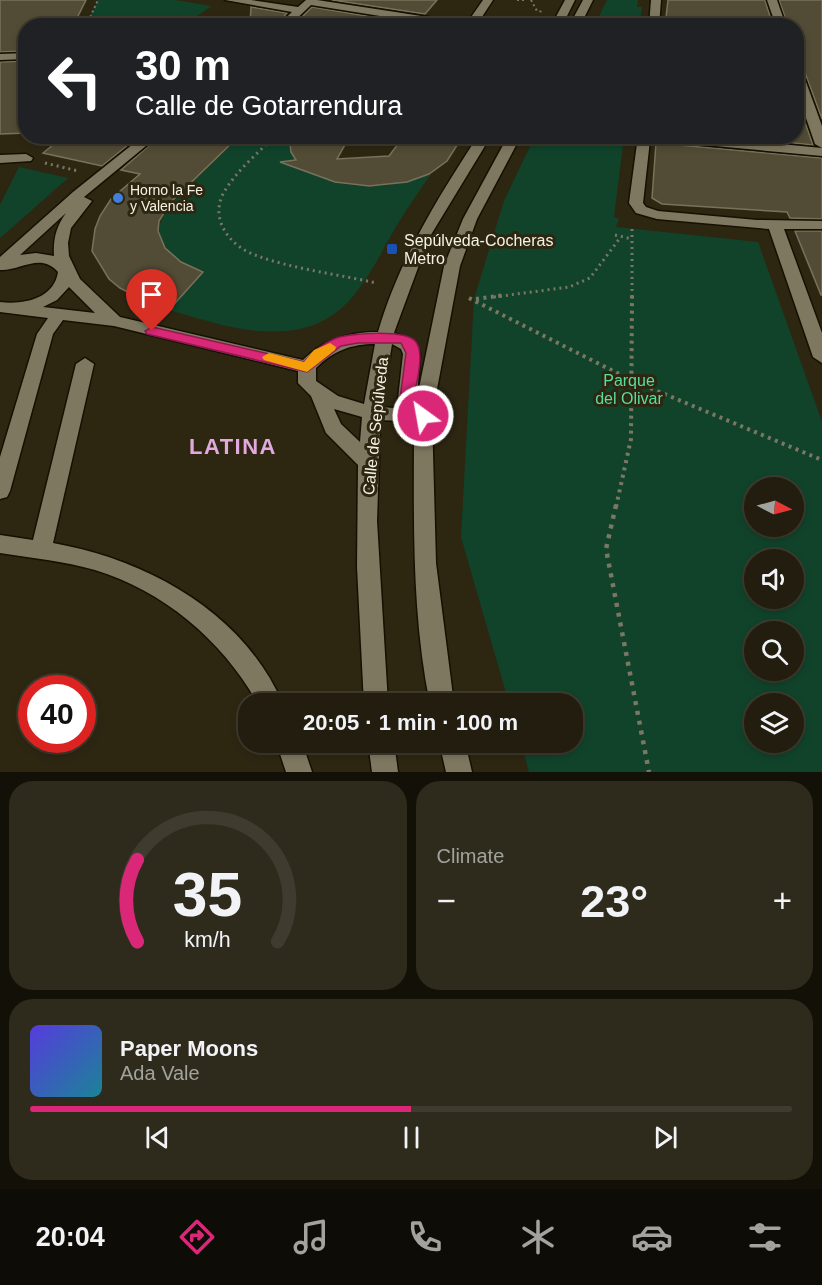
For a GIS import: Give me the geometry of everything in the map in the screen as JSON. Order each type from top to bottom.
[{"type":"street","points":[[230,0],[300,10]]},
{"type":"street","points":[[474,18],[488,0]]},
{"type":"street","points":[[560,18],[570,0]]},
{"type":"street","points":[[578,18],[588,0]]},
{"type":"street","points":[[655,18],[656,0]]},
{"type":"street","points":[[772,0],[778,18]]},
{"type":"street","points":[[291,18],[311,1],[418,18]]},
{"type":"street","points":[[0,57],[18,56]]},
{"type":"street","points":[[804,93],[822,144]]},
{"type":"street","points":[[0,266],[78,195],[104,177],[143,144]]},
{"type":"street","name":"Calle de Sepúlveda","points":[[375,693],[365,546],[372,414],[384,338],[415,253],[433,218],[481,144]]},
{"type":"street","points":[[440,693],[425,563],[423,416],[452,266],[470,219],[510,144]]},
{"type":"street","points":[[643,144],[636,203],[641,210],[657,215],[775,224],[822,225]]},
{"type":"street","points":[[736,144],[822,152]]},
{"type":"street","points":[[0,159],[26,158]]},
{"type":"street","points":[[6,308],[29,306],[53,295],[66,280],[60,249],[64,227],[104,177]]},
{"type":"street","points":[[775,224],[822,357]]},
{"type":"street","points":[[0,266],[17,260],[43,258],[61,264],[85,296],[114,321]]},
{"type":"street","points":[[6,308],[114,321],[307,367]]},
{"type":"street","points":[[0,491],[45,334],[59,314]]},
{"type":"street","points":[[369,463],[333,428],[320,396],[307,383],[307,367],[319,354],[337,342],[384,338],[404,339],[411,344],[413,353],[407,399],[423,416]]},
{"type":"street","points":[[41,550],[85,364]]},
{"type":"street","points":[[320,396],[372,414],[423,416]]},
{"type":"street","points":[[0,544],[97,562],[158,589],[194,610],[242,655],[264,693]]},
{"type":"street","points":[[293,753],[299,772]]},
{"type":"street","points":[[382,753],[385,772]]},
{"type":"street","points":[[455,753],[459,772]]},
{"type":"path","points":[[90,18],[98,0]]},
{"type":"path","points":[[517,0],[524,0]]},
{"type":"path","points":[[268,144],[220,196],[217,214],[223,232],[253,255],[376,283]]},
{"type":"path","points":[[26,158],[87,173]]},
{"type":"path","points":[[641,210],[632,220],[631,440],[606,549],[649,772]]},
{"type":"path","points":[[615,235],[632,239]]},
{"type":"path","points":[[472,299],[568,286],[590,278],[620,238]]},
{"type":"path","points":[[472,299],[631,380],[822,460]]},
{"type":"green space","points":[[98,0],[175,0],[211,6],[195,18],[89,18]]},
{"type":"green space","points":[[607,0],[638,0],[637,7],[642,7],[640,18],[598,18]]},
{"type":"green space","points":[[232,144],[291,144],[292,154],[305,168],[328,180],[353,186],[392,185],[430,175],[360,288],[346,304],[330,317],[311,326],[288,331],[236,328],[169,310],[204,271],[182,262],[168,252],[160,242],[159,231],[162,219],[182,193]]},
{"type":"green space","name":"Parque del Olivar","points":[[531,144],[623,144],[614,217],[619,219],[616,227],[758,242],[822,422],[822,772],[529,772],[524,753],[583,753],[583,693],[506,693],[461,537],[474,299],[504,201]]},
{"type":"green space","points":[[19,167],[68,178],[0,238],[0,205]]},
{"type":"building","points":[[0,0],[86,0],[77,18],[18,18],[18,51],[0,52]]},
{"type":"building","points":[[332,0],[437,0],[425,14]]},
{"type":"building","points":[[668,0],[765,0],[771,18],[666,18]]},
{"type":"building","points":[[779,0],[822,0],[822,119],[804,70],[804,18],[785,18]]},
{"type":"building","points":[[251,7],[287,13],[282,18],[250,18]]},
{"type":"building","points":[[312,7],[379,18],[301,18]]},
{"type":"building","points":[[18,61],[18,133],[0,134],[0,62]]},
{"type":"building","points":[[804,120],[813,145],[803,144]]},
{"type":"building","points":[[54,144],[129,144],[102,166],[43,153]]},
{"type":"building","points":[[151,144],[231,144],[171,202],[159,221],[158,231],[165,248],[181,262],[203,272],[169,310],[151,304],[120,288],[109,279],[92,251],[95,229],[100,216],[111,199],[140,174],[121,170]]},
{"type":"building","points":[[290,144],[345,144],[337,159],[389,156],[398,144],[458,144],[447,161],[429,174],[407,182],[369,186],[335,182],[280,162],[296,160],[291,152]]},
{"type":"building","points":[[656,144],[822,158],[822,219],[790,218],[787,212],[662,204],[652,198]]},
{"type":"building","points":[[795,231],[822,231],[822,295],[821,295]]},
{"type":"slow traffic","points":[[269,357],[307,367],[319,354],[330,347]]},
{"type":"place","name":"Horno la Fe y Valencia","points":[[118,198]]},
{"type":"place","name":"Sepúlveda-Cocheras Metro","points":[[392,249]]},
{"type":"district","name":"LATINA","points":[[233,446]]},
{"type":"route","points":[[152,331],[307,367],[319,354],[337,342],[358,338],[404,339],[411,344],[413,353],[407,399],[423,416]]}]
